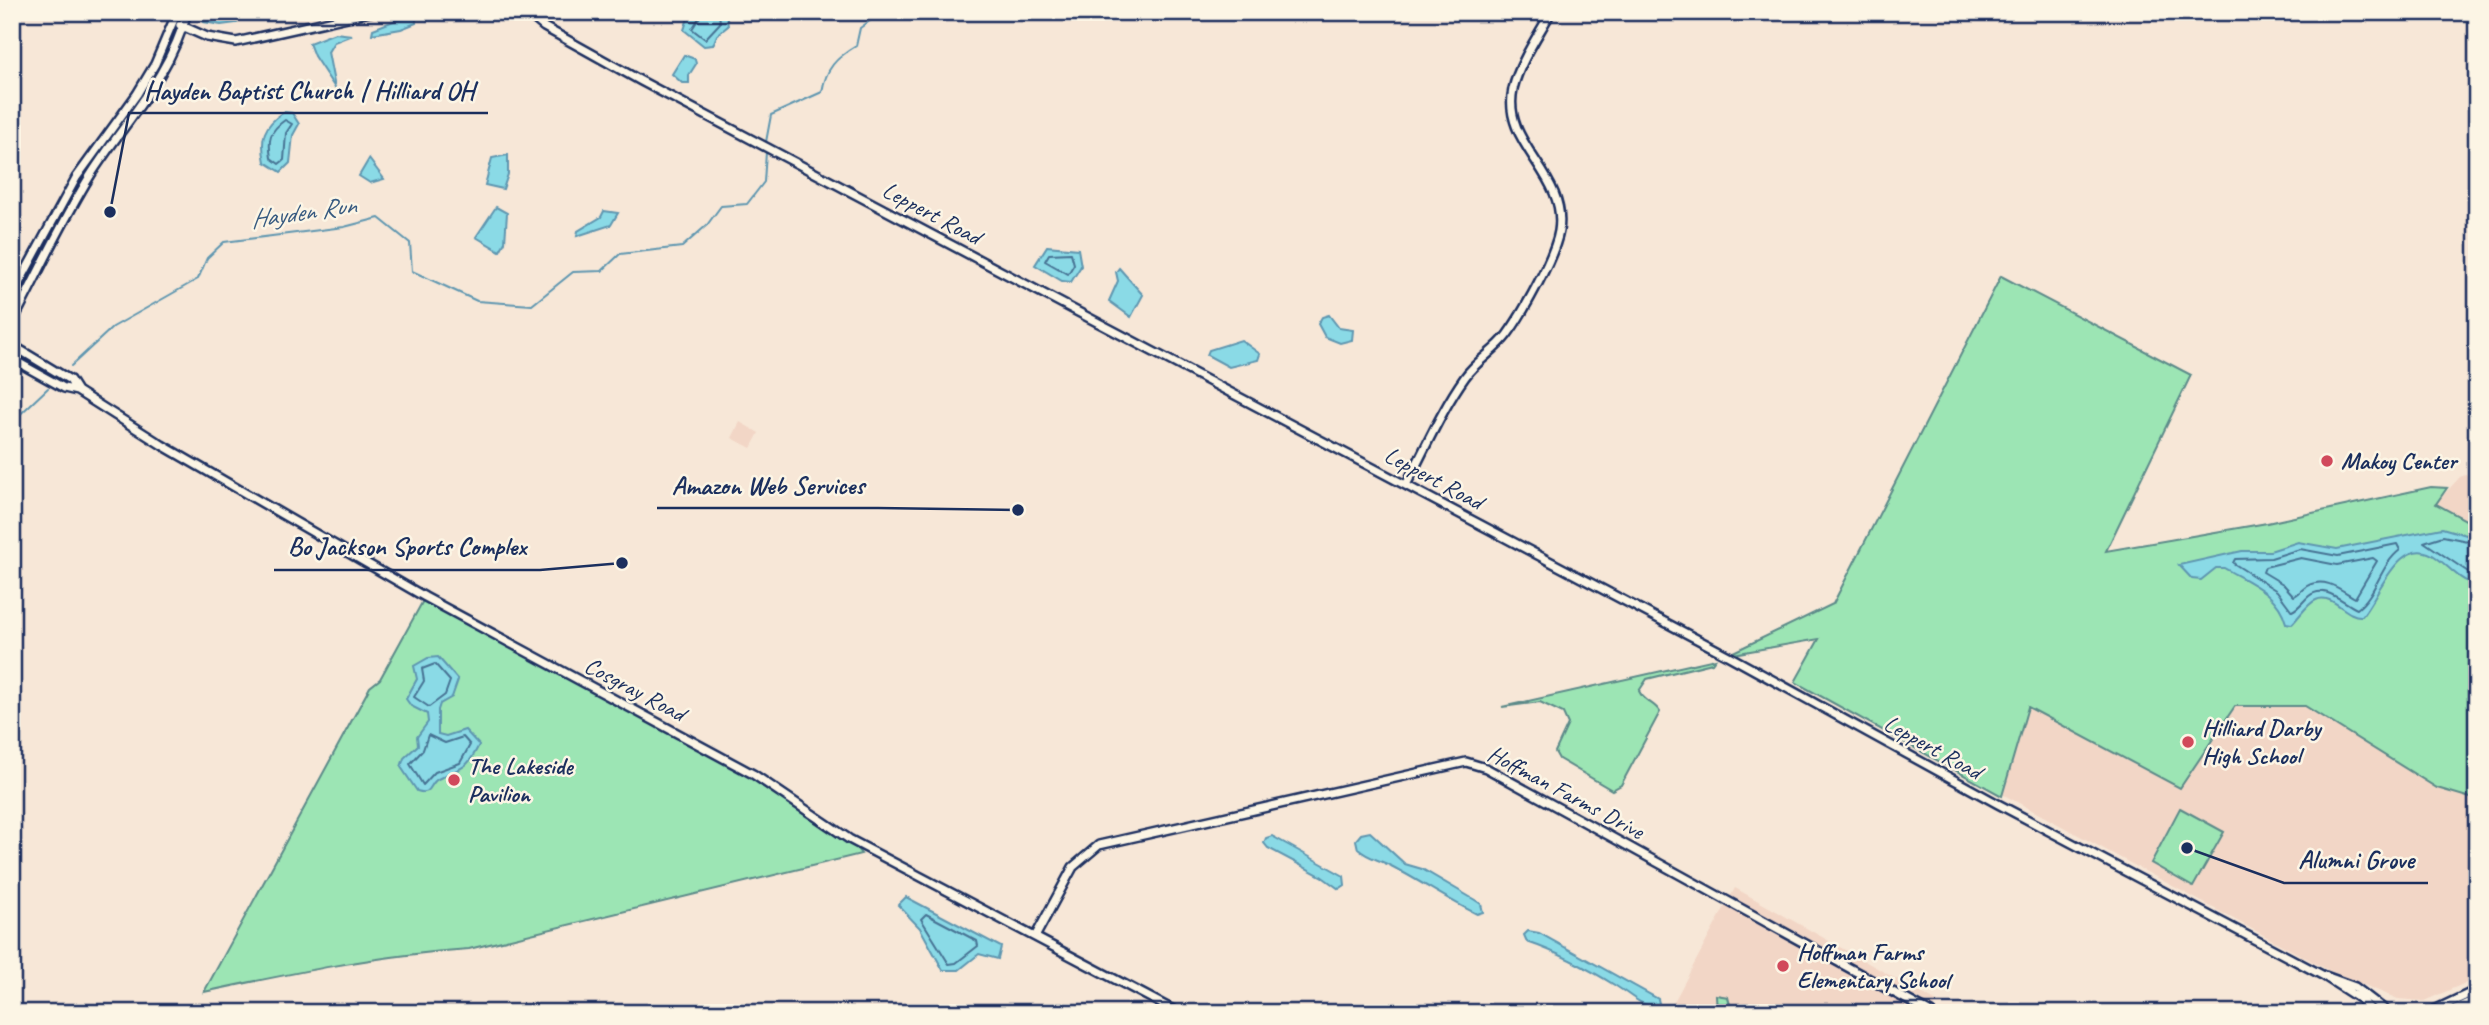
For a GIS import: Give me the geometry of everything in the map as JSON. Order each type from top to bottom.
[{"type":"main road","points":[[12,296],[64,197],[95,149],[137,94],[177,12]]},
{"type":"main road","points":[[12,323],[90,176],[146,100],[183,27],[187,12]]},
{"type":"main road","points":[[174,22],[207,37],[236,42],[370,12]]},
{"type":"main road","name":"Leppert Road","points":[[526,12],[544,27],[633,76],[1406,485],[2324,976],[2360,999],[2374,1013]]},
{"type":"main road","points":[[1406,485],[1463,379],[1497,346],[1516,322],[1557,241],[1560,221],[1555,190],[1522,141],[1511,111],[1515,81],[1551,12]]},
{"type":"main road","name":"Cosgray Road","points":[[12,345],[70,380],[76,391]]},
{"type":"main road","name":"Cosgray Road","points":[[12,359],[64,388],[76,391],[162,445],[425,597],[753,774],[849,839],[1179,1013]]},
{"type":"main road","name":"Hoffman Farms Drive","points":[[1035,937],[1073,867],[1099,845],[1466,762],[1486,768],[1931,1013]]},
{"type":"main road","name":"Leppert Road","points":[[2324,976],[2355,987],[2389,1013]]},
{"type":"main road","points":[[2428,1013],[2477,990]]},
{"type":"main road","points":[[2446,1013],[2477,999]]},
{"type":"main road","points":[[2389,1013],[2399,1013]]},
{"type":"shaded area","points":[[740,422],[759,433],[751,448],[732,438]]},
{"type":"shaded area","name":"Hilliard Darby High School","points":[[2477,471],[2477,978],[2424,1001],[2398,999],[2328,970],[1795,682],[2435,504],[2460,477]]},
{"type":"shaded area","name":"Hoffman Farms Elementary School","points":[[1735,888],[1937,1002],[1931,1013],[1668,1013]]},
{"type":"green space","points":[[2001,276],[2191,375],[2106,551],[2267,523],[2431,487],[2447,488],[2436,504],[2477,526],[2477,800],[2437,788],[2305,706],[2235,706],[2180,788],[2028,707],[2002,796],[1795,682],[1819,639],[1727,655],[1833,604]]},
{"type":"green space","points":[[425,597],[753,774],[849,839],[861,854],[469,949],[369,960],[204,992],[370,687],[380,679]]},
{"type":"green space","points":[[1715,659],[1712,663],[1647,679],[1639,691],[1660,712],[1621,785],[1612,790],[1559,759],[1555,752],[1568,724],[1563,713],[1540,702],[1502,707]]},
{"type":"green space","points":[[2180,808],[2224,832],[2193,887],[2151,863]]},
{"type":"green space","points":[[1716,995],[1728,997],[1732,1013],[1717,1013]]},
{"type":"water","points":[[235,12],[237,23],[221,25],[204,22],[199,13]]},
{"type":"water","points":[[706,12],[726,12],[728,26],[717,35],[713,45],[704,46],[684,30],[688,18]]},
{"type":"water","points":[[416,17],[416,23],[401,29],[372,34],[373,29],[396,20]]},
{"type":"water","points":[[335,33],[352,35],[334,42],[328,52],[335,88],[314,56],[309,43]]},
{"type":"water","points":[[684,55],[695,59],[696,64],[689,75],[689,83],[682,83],[672,74]]},
{"type":"water","points":[[284,112],[292,113],[299,124],[293,135],[290,163],[281,172],[265,162],[263,139],[271,122]]},
{"type":"water","points":[[508,155],[508,174],[503,189],[485,185],[492,158]]},
{"type":"water","points":[[369,159],[384,179],[370,183],[359,176]]},
{"type":"water","points":[[496,207],[507,213],[505,242],[500,251],[476,237]]},
{"type":"water","points":[[604,211],[618,213],[611,225],[577,236],[578,231],[601,217]]},
{"type":"water","points":[[1047,246],[1078,249],[1081,266],[1071,282],[1062,281],[1035,265]]},
{"type":"water","points":[[1119,268],[1143,295],[1131,317],[1109,301],[1118,281],[1116,272]]},
{"type":"water","points":[[1329,315],[1339,328],[1353,330],[1352,340],[1340,343],[1325,337],[1318,324],[1322,317]]},
{"type":"water","points":[[1241,340],[1260,354],[1258,360],[1229,367],[1207,355],[1209,350]]},
{"type":"water","points":[[2442,528],[2477,538],[2477,585],[2460,578],[2437,558],[2424,552],[2412,552],[2392,569],[2362,616],[2356,616],[2322,598],[2310,604],[2292,624],[2286,623],[2270,596],[2224,568],[2216,568],[2201,580],[2192,579],[2179,565],[2242,551],[2270,551],[2298,542],[2337,549]]},
{"type":"water","points":[[438,657],[458,680],[452,697],[440,704],[438,734],[446,736],[465,730],[479,745],[466,765],[438,779],[428,791],[422,792],[417,791],[401,767],[404,758],[418,745],[417,737],[428,722],[427,714],[411,706],[406,699],[417,679],[414,666],[428,658]]},
{"type":"water","points":[[1370,832],[1405,864],[1422,869],[1475,900],[1481,904],[1483,912],[1477,914],[1362,852],[1358,849],[1356,840],[1361,834]]},
{"type":"water","points":[[1272,836],[1344,876],[1345,885],[1339,889],[1321,876],[1268,848],[1264,843],[1266,838]]},
{"type":"water","points":[[906,897],[1001,947],[998,959],[979,954],[959,970],[943,970],[920,928],[898,905]]},
{"type":"water","points":[[1528,931],[1539,933],[1658,999],[1660,1008],[1642,1003],[1584,967],[1527,942],[1524,935]]},
{"type":"waterway","name":"Hayden Run","points":[[766,142],[771,115],[822,92],[826,76],[833,64],[856,46],[860,28],[882,12]]},
{"type":"waterway","name":"Hayden Run","points":[[71,366],[113,327],[198,279],[207,258],[224,242],[344,227],[379,218],[410,243],[412,271],[477,301],[532,305],[573,272],[602,271],[620,254],[682,247],[707,225],[721,206],[747,204],[764,182],[766,152]]},
{"type":"waterway","name":"Hayden Run","points":[[12,422],[48,388]]},
{"type":"place","name":"Hayden Baptist Church | Hilliard OH","points":[[110,212]]},
{"type":"place","name":"Makoy Center","points":[[2327,461]]},
{"type":"place","name":"Amazon Web Services","points":[[1018,510]]},
{"type":"place","name":"Bo Jackson Sports Complex","points":[[622,563]]},
{"type":"place","name":"Hilliard Darby High School","points":[[2188,742]]},
{"type":"place","name":"The Lakeside Pavilion","points":[[454,780]]},
{"type":"place","name":"Alumni Grove","points":[[2187,848]]},
{"type":"place","name":"Hoffman Farms Elementary School","points":[[1783,966]]}]
